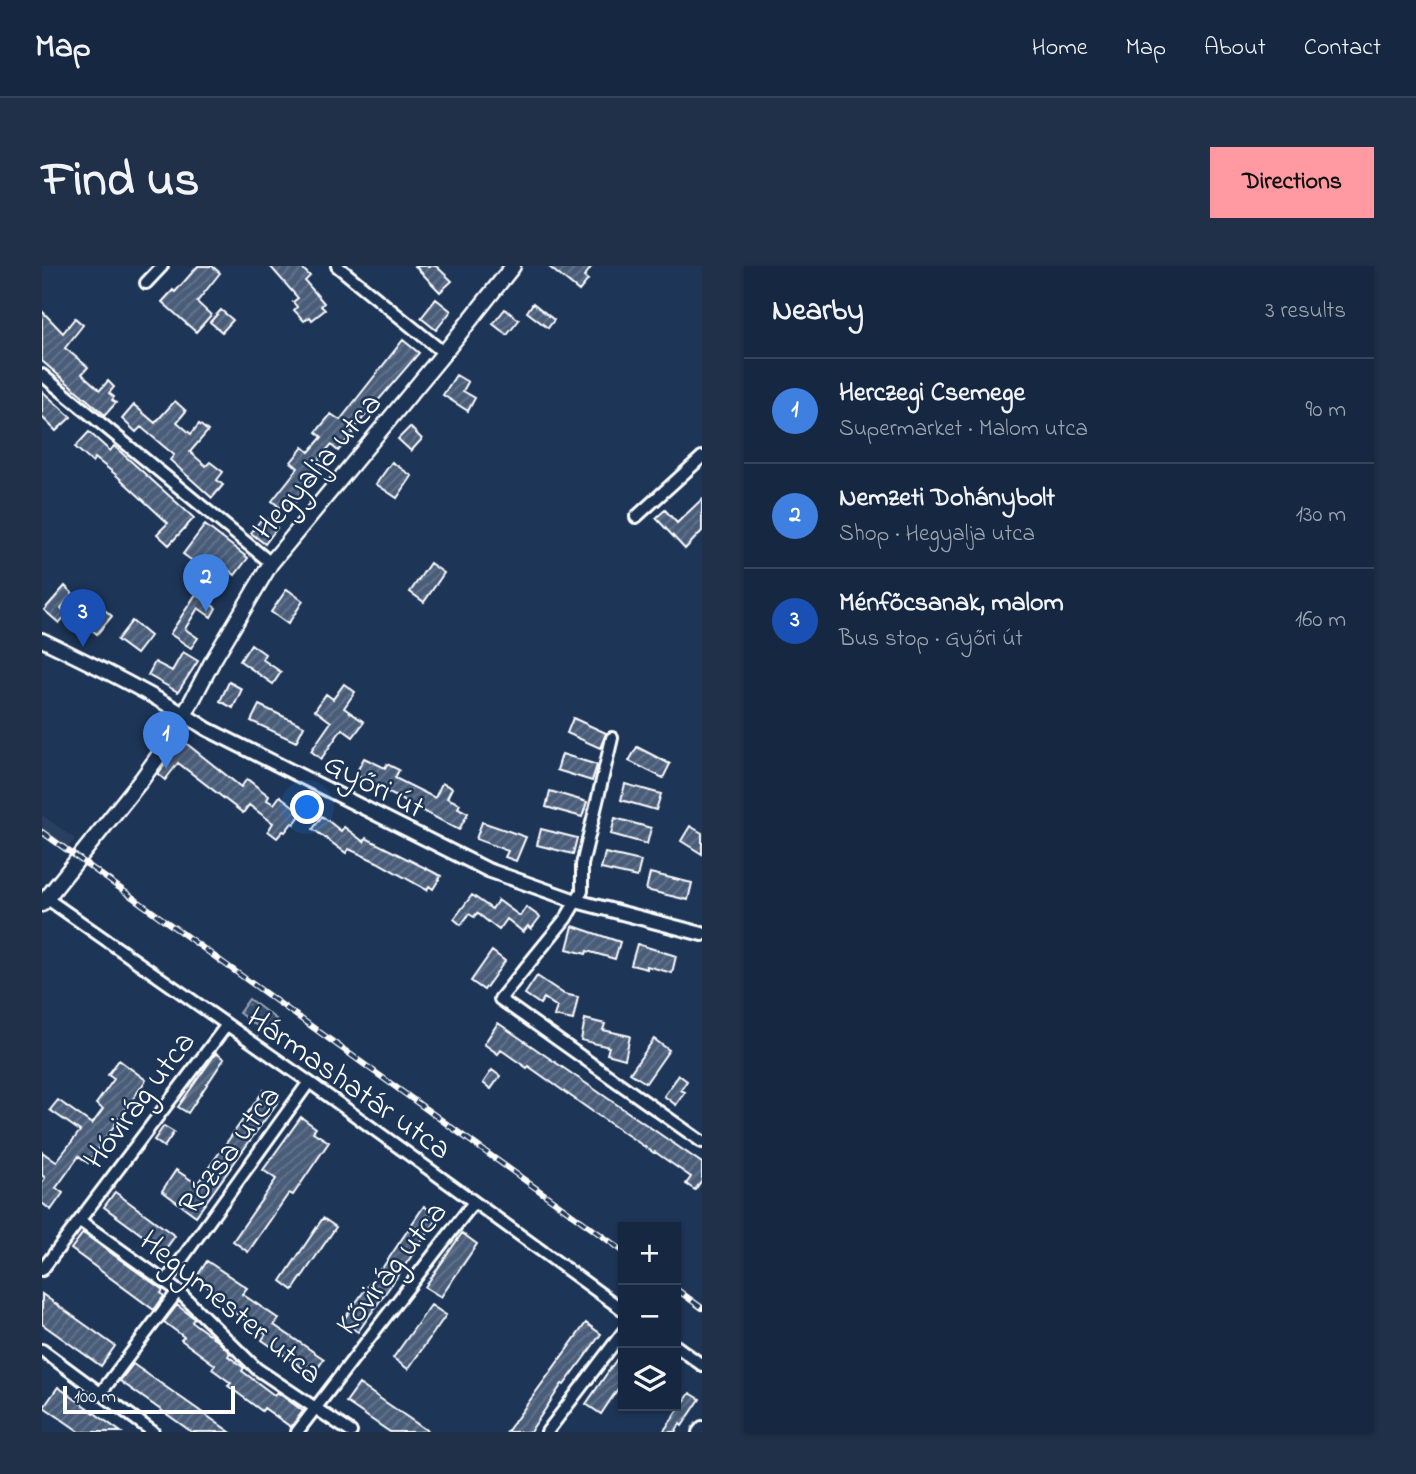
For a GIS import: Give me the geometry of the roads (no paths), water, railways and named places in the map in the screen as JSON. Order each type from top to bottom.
[{"type":"main road","name":"Hegyalja utca","points":[[44,901],[142,779],[174,733],[271,563],[513,266]]},
{"type":"street","points":[[146,283],[162,266]]},
{"type":"street","points":[[337,266],[444,353]]},
{"type":"street","points":[[42,375],[271,563]]},
{"type":"street","points":[[636,517],[702,457]]},
{"type":"street","name":"Győri út","points":[[42,640],[219,735],[488,870],[576,901],[701,933]]},
{"type":"street","points":[[612,738],[582,865],[582,891],[566,918],[500,999],[702,1142]]},
{"type":"street","name":"Hármashatár utca","points":[[44,901],[309,1082],[618,1306]]},
{"type":"street","name":"Hóvirág utca","points":[[42,1270],[226,1026]]},
{"type":"street","name":"Rózsa utca","points":[[166,1281],[309,1082]]},
{"type":"street","name":"Kővirág utca","points":[[297,1432],[474,1202]]},
{"type":"street","name":"Hegymester utca","points":[[80,1221],[178,1291],[257,1369],[351,1432]]},
{"type":"street","points":[[100,1394],[178,1291]]},
{"type":"street","points":[[547,1432],[618,1339]]},
{"type":"street","points":[[679,1348],[702,1365]]},
{"type":"street","points":[[42,1350],[153,1432]]},
{"type":"street","points":[[698,1432],[702,1427]]},
{"type":"railway","points":[[42,832],[618,1247]]},
{"type":"railway","points":[[681,1293],[702,1308]]},
{"type":"place","name":"Nemzeti Dohánybolt","points":[[206,612]]},
{"type":"place","name":"Ménfőcsanak, malom","points":[[83,647]]},
{"type":"place","name":"Herczegi Csemege","points":[[166,769]]}]
